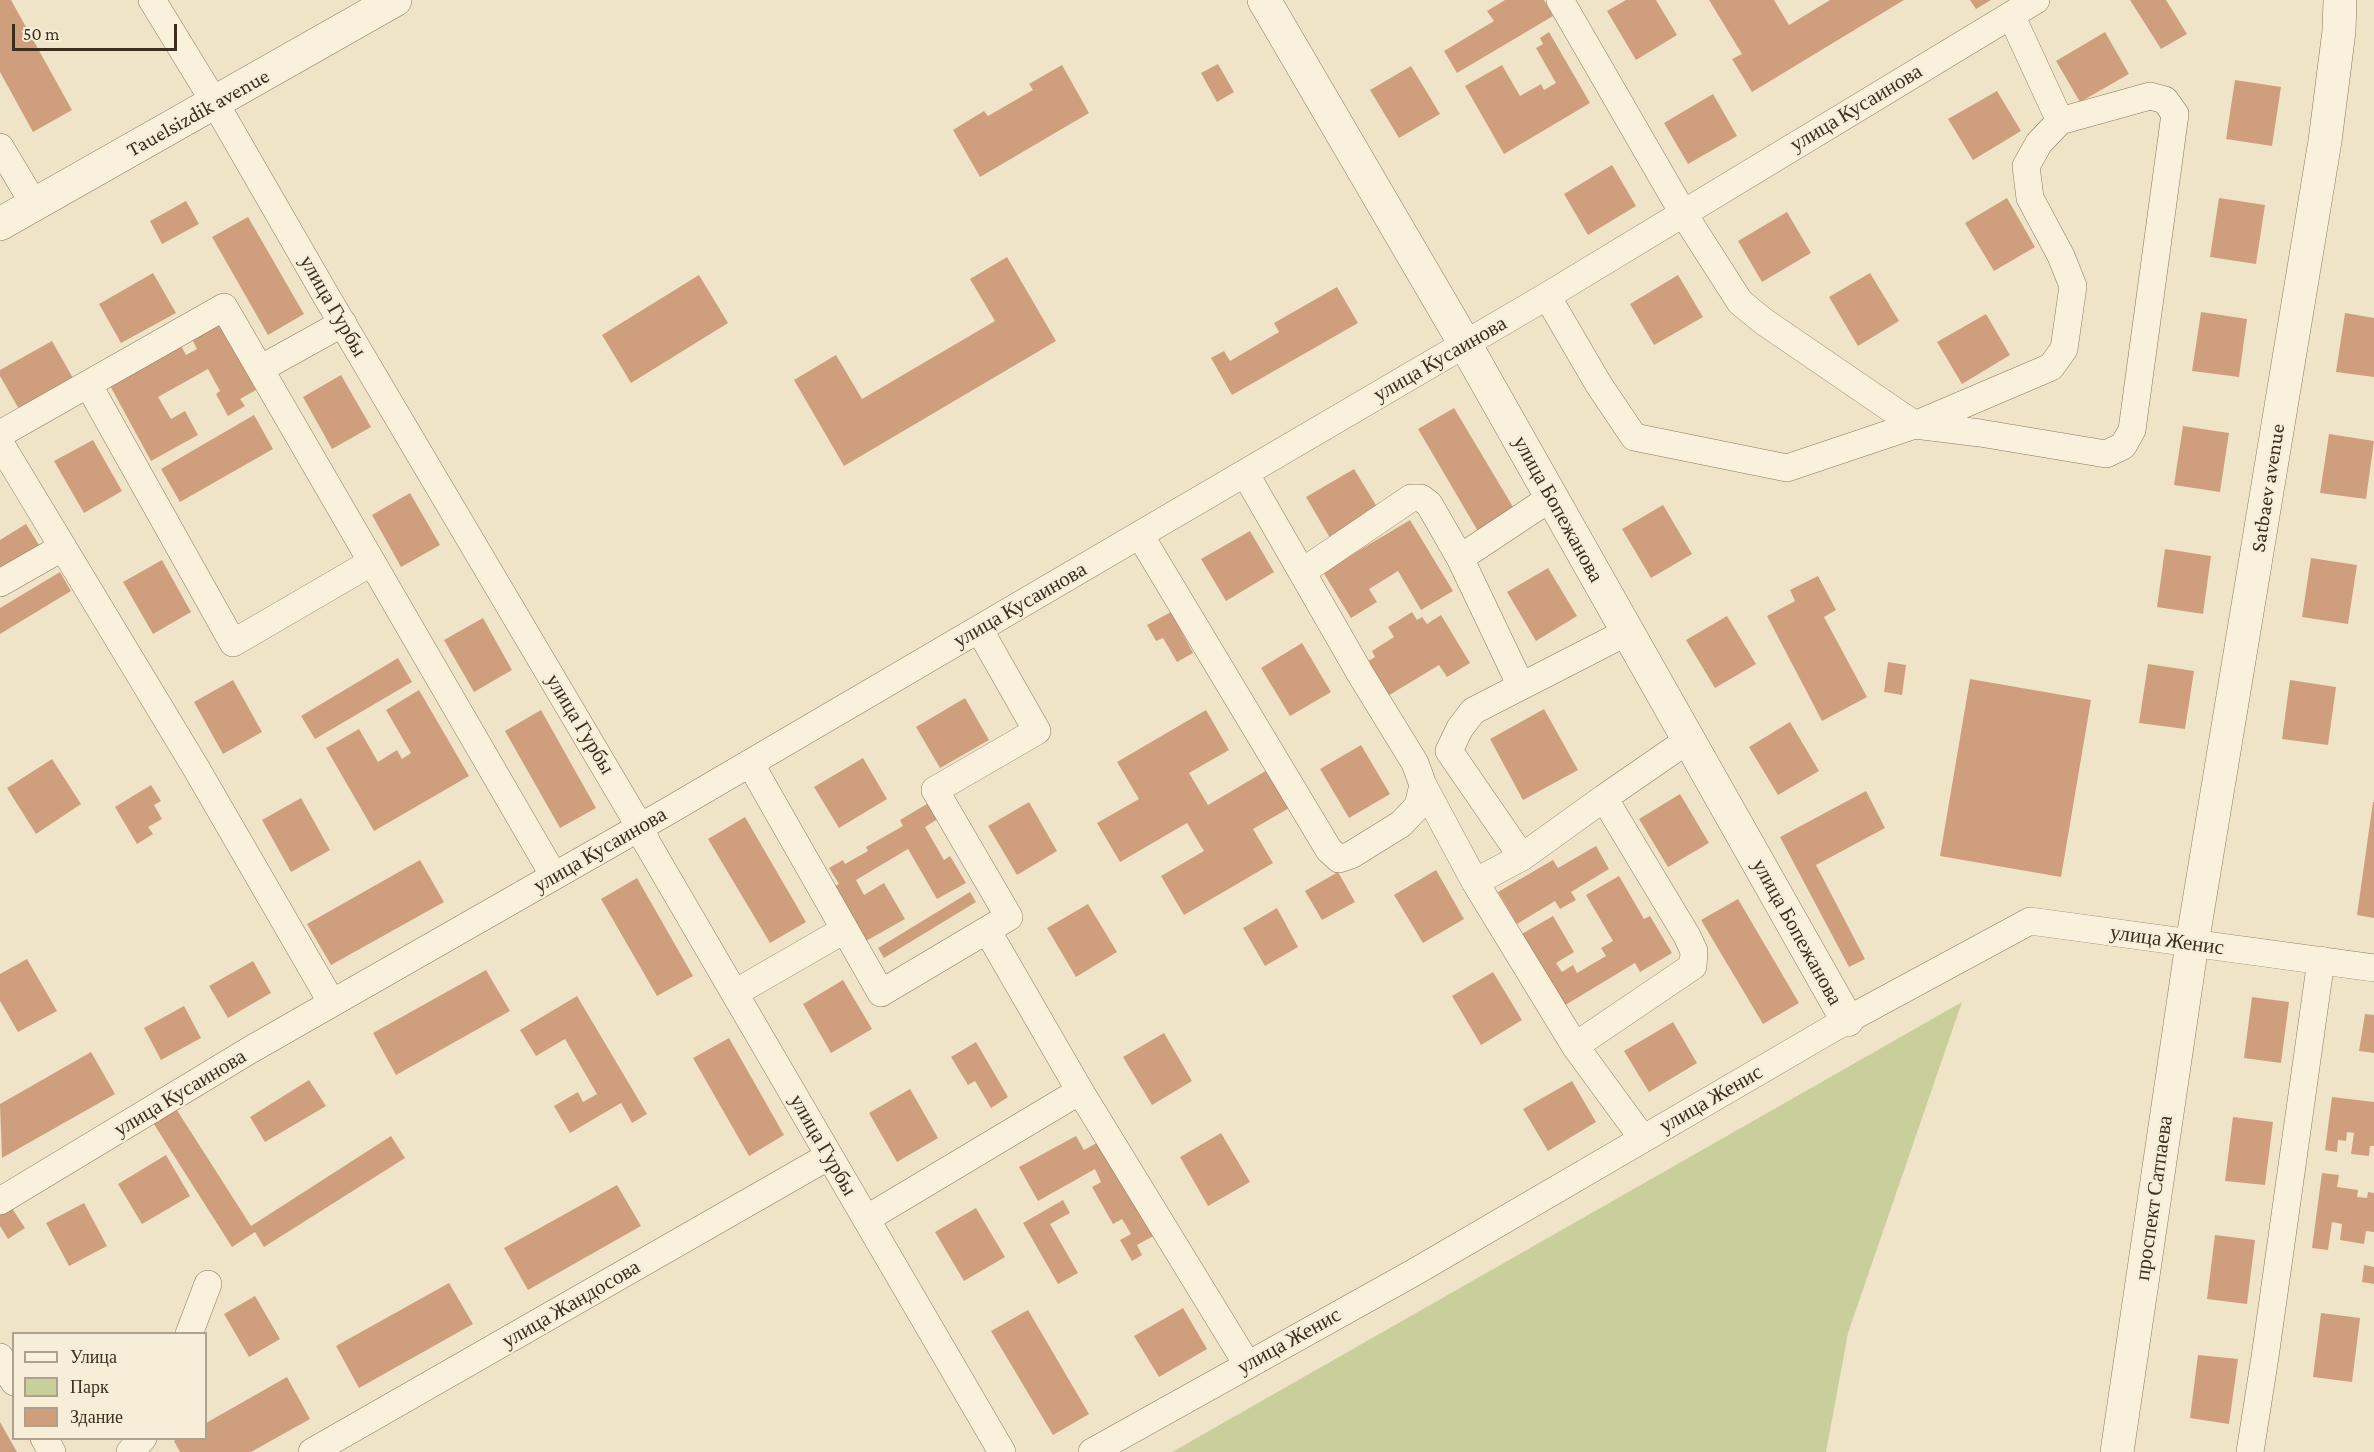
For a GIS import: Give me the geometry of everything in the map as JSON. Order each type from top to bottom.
[{"type":"street","name":"улица Гурбы","points":[[152,0],[215,103],[640,827],[647,843],[1002,1452]]},
{"type":"street","name":"Tauelsizdik avenue","points":[[0,224],[395,0]]},
{"type":"street","name":"улица Бопежанова","points":[[1264,0],[1465,344],[1847,1020]]},
{"type":"street","points":[[1547,296],[1599,385],[1634,437],[1787,468],[1915,425],[2051,368],[2064,350],[2073,286],[2061,256],[2030,198],[2026,166],[2039,143],[2060,121],[2150,96],[2165,99],[2175,114],[2132,430],[2123,446],[2106,454],[1980,433],[1915,425],[1763,321],[1740,302],[1683,213],[1560,0]]},
{"type":"street","name":"улица Кусаинова","points":[[0,1201],[250,1050],[640,827],[1547,296],[2036,0]]},
{"type":"street","points":[[2340,15],[2355,0]]},
{"type":"street","points":[[2011,15],[2060,121]]},
{"type":"street","name":"Satbaev avenue","points":[[2192,944],[2325,141],[2340,15]]},
{"type":"street","points":[[1,150],[34,204]]},
{"type":"street","points":[[0,434],[224,307],[554,876]]},
{"type":"street","points":[[260,369],[343,323]]},
{"type":"street","points":[[88,384],[234,643],[372,562]]},
{"type":"street","points":[[0,442],[196,768],[332,1003]]},
{"type":"street","points":[[1245,473],[1361,675],[1415,763],[1423,785],[1475,882],[1575,1046],[1643,1139]]},
{"type":"street","points":[[1460,558],[1552,497]]},
{"type":"street","points":[[1302,572],[1411,498],[1421,498],[1428,504],[1460,558],[1521,686]]},
{"type":"street","points":[[1140,535],[1329,850],[1339,859],[1351,855],[1401,824],[1418,806],[1423,785]]},
{"type":"street","points":[[0,584],[63,547]]},
{"type":"street","points":[[750,763],[881,993],[1009,918],[934,790],[1036,731],[979,629]]},
{"type":"street","points":[[1522,857],[1449,751],[1460,729],[1473,711],[1627,632]]},
{"type":"street","points":[[1475,882],[1522,857],[1688,740]]},
{"type":"street","points":[[1575,1046],[1693,966],[1694,951],[1687,936],[1604,798]]},
{"type":"street","name":"улица Женис","points":[[1092,1452],[1413,1273],[1847,1020],[2030,921],[2374,968]]},
{"type":"street","points":[[735,993],[844,930]]},
{"type":"street","points":[[987,930],[1080,1091],[1247,1364]]},
{"type":"street","name":"проспект Сатпаева","points":[[2117,1452],[2192,944]]},
{"type":"street","points":[[2250,1452],[2321,960]]},
{"type":"street","points":[[867,1219],[1080,1091]]},
{"type":"street","name":"улица Жандосова","points":[[312,1452],[829,1156]]},
{"type":"street","points":[[190,1332],[208,1284]]},
{"type":"street","points":[[0,1357],[12,1378]]},
{"type":"street","points":[[130,1452],[141,1440]]},
{"type":"green space","points":[[1962,1002],[1848,1333],[1826,1452],[1172,1452]]},
{"type":"building","points":[[0,0],[11,0],[72,110],[33,132],[0,72]]},
{"type":"building","points":[[1505,0],[1544,0],[1553,16],[1457,73],[1444,51],[1494,21],[1487,11]]},
{"type":"building","points":[[1626,0],[1656,0],[1677,35],[1636,60],[1607,11]]},
{"type":"building","points":[[1709,0],[1774,0],[1789,25],[1830,0],[1904,0],[1752,92],[1732,59],[1742,54]]},
{"type":"building","points":[[1970,0],[1991,0],[1976,9]]},
{"type":"building","points":[[2130,0],[2166,0],[2187,34],[2161,49]]},
{"type":"building","points":[[1549,32],[1590,103],[1504,154],[1465,86],[1502,65],[1520,96],[1541,84],[1544,90],[1556,83],[1536,48],[1543,44],[1540,38]]},
{"type":"building","points":[[2105,32],[2129,74],[2080,102],[2056,61]]},
{"type":"building","points":[[1218,64],[1234,92],[1217,102],[1201,73]]},
{"type":"building","points":[[1062,65],[1089,113],[980,177],[953,130],[984,111],[988,116],[1033,90],[1029,84]]},
{"type":"building","points":[[1411,66],[1440,114],[1399,138],[1370,90]]},
{"type":"building","points":[[2235,80],[2281,87],[2272,146],[2226,139]]},
{"type":"building","points":[[1997,91],[2021,131],[1973,160],[1948,119]]},
{"type":"building","points":[[1713,94],[1737,136],[1688,164],[1664,123]]},
{"type":"building","points":[[1612,165],[1636,206],[1588,235],[1564,194]]},
{"type":"building","points":[[2007,198],[2035,247],[1994,271],[1965,223]]},
{"type":"building","points":[[2219,198],[2265,205],[2256,264],[2210,257]]},
{"type":"building","points":[[186,201],[199,224],[162,244],[150,221]]},
{"type":"building","points":[[1787,212],[1811,253],[1762,282],[1738,241]]},
{"type":"building","points":[[248,217],[304,314],[268,335],[212,237]]},
{"type":"building","points":[[1007,257],[1056,341],[844,466],[794,380],[836,355],[862,399],[995,321],[970,279]]},
{"type":"building","points":[[153,273],[176,313],[121,343],[99,304]]},
{"type":"building","points":[[1870,273],[1899,321],[1858,346],[1829,297]]},
{"type":"building","points":[[699,275],[728,323],[631,383],[602,335]]},
{"type":"building","points":[[1678,275],[1703,317],[1654,345],[1630,304]]},
{"type":"building","points":[[1337,287],[1358,323],[1232,395],[1211,358],[1224,351],[1230,361],[1279,332],[1274,323]]},
{"type":"building","points":[[2201,312],[2247,319],[2239,377],[2192,371]]},
{"type":"building","points":[[2345,313],[2374,318],[2374,377],[2336,372]]},
{"type":"building","points":[[1986,314],[2010,355],[1962,384],[1937,342]]},
{"type":"building","points":[[219,324],[256,390],[240,399],[245,406],[228,416],[216,394],[220,391],[208,369],[158,397],[171,419],[185,411],[198,435],[151,461],[108,382],[179,342],[186,355],[197,349],[192,339]]},
{"type":"building","points":[[52,341],[74,380],[20,411],[0,376],[0,370]]},
{"type":"building","points":[[341,375],[371,427],[332,449],[303,397]]},
{"type":"building","points":[[1454,408],[1516,512],[1479,533],[1418,429]]},
{"type":"building","points":[[254,415],[273,449],[180,502],[161,469]]},
{"type":"building","points":[[2183,426],[2229,433],[2220,492],[2174,485]]},
{"type":"building","points":[[2329,434],[2374,441],[2366,499],[2320,493]]},
{"type":"building","points":[[93,440],[122,491],[84,513],[54,461]]},
{"type":"building","points":[[1354,469],[1379,510],[1330,538],[1306,497]]},
{"type":"building","points":[[410,493],[440,545],[401,567],[372,515]]},
{"type":"building","points":[[1663,505],[1692,554],[1651,578],[1622,529]]},
{"type":"building","points":[[1410,520],[1453,591],[1421,610],[1398,571],[1369,589],[1377,602],[1351,618],[1323,572]]},
{"type":"building","points":[[26,524],[39,545],[0,568],[0,540]]},
{"type":"building","points":[[1250,531],[1274,572],[1226,601],[1201,559]]},
{"type":"building","points":[[2165,549],[2211,556],[2203,614],[2157,607]]},
{"type":"building","points":[[2311,558],[2357,565],[2348,624],[2302,617]]},
{"type":"building","points":[[162,560],[191,612],[153,634],[123,582]]},
{"type":"building","points":[[1548,568],[1577,616],[1536,641],[1507,592]]},
{"type":"building","points":[[60,572],[71,591],[0,634],[0,608]]},
{"type":"building","points":[[1818,576],[1836,610],[1824,617],[1867,697],[1822,721],[1767,616],[1795,601],[1790,590]]},
{"type":"building","points":[[1171,612],[1193,653],[1177,662],[1163,638],[1156,641],[1147,625]]},
{"type":"building","points":[[1412,612],[1417,620],[1422,617],[1427,624],[1441,615],[1470,663],[1447,677],[1439,665],[1386,697],[1365,663],[1375,657],[1372,651],[1394,637],[1388,627]]},
{"type":"building","points":[[1727,616],[1756,664],[1715,688],[1686,640]]},
{"type":"building","points":[[483,618],[512,670],[474,692],[444,640]]},
{"type":"building","points":[[1302,643],[1331,692],[1290,716],[1261,668]]},
{"type":"building","points":[[398,658],[412,682],[315,739],[301,716]]},
{"type":"building","points":[[1888,662],[1906,665],[1902,695],[1884,692]]},
{"type":"building","points":[[2148,664],[2194,671],[2185,729],[2139,723]]},
{"type":"building","points":[[1970,679],[2091,700],[2061,877],[1940,856]]},
{"type":"building","points":[[233,680],[262,732],[223,754],[194,702]]},
{"type":"building","points":[[2290,680],[2336,687],[2328,745],[2282,739]]},
{"type":"building","points":[[419,690],[469,776],[374,831],[326,748],[359,729],[378,762],[397,750],[402,759],[411,753],[386,710]]},
{"type":"building","points":[[965,698],[989,740],[940,768],[916,727]]},
{"type":"building","points":[[1544,709],[1578,770],[1523,800],[1490,739]]},
{"type":"building","points":[[541,710],[596,808],[560,828],[505,731]]},
{"type":"building","points":[[1206,710],[1229,750],[1189,773],[1208,805],[1274,766],[1296,804],[1253,829],[1273,863],[1184,915],[1161,876],[1204,851],[1187,823],[1120,862],[1097,823],[1139,799],[1117,762]]},
{"type":"building","points":[[1790,722],[1819,771],[1778,795],[1749,747]]},
{"type":"building","points":[[1361,745],[1390,794],[1349,818],[1320,769]]},
{"type":"building","points":[[863,758],[887,799],[839,828],[814,787]]},
{"type":"building","points":[[52,759],[81,804],[36,834],[7,788]]},
{"type":"building","points":[[151,785],[161,801],[154,805],[162,819],[148,827],[153,834],[137,844],[115,807]]},
{"type":"building","points":[[1866,791],[1885,828],[1816,865],[1865,959],[1849,967],[1780,837]]},
{"type":"building","points":[[1680,794],[1709,843],[1668,867],[1639,819]]},
{"type":"building","points":[[301,798],[330,850],[291,872],[262,820]]},
{"type":"building","points":[[932,801],[941,817],[925,827],[944,860],[950,856],[966,883],[937,899],[908,849],[856,880],[864,895],[884,883],[905,919],[866,941],[834,886],[839,884],[829,868],[843,860],[845,864],[868,851],[866,847],[903,826],[900,820]]},
{"type":"building","points":[[1029,802],[1057,851],[1017,875],[988,826]]},
{"type":"building","points":[[2374,802],[2374,918],[2357,915]]},
{"type":"building","points":[[745,817],[806,922],[770,943],[708,839]]},
{"type":"building","points":[[1596,846],[1609,869],[1571,892],[1576,900],[1560,909],[1555,901],[1517,924],[1498,892],[1553,860],[1558,868]]},
{"type":"building","points":[[420,860],[444,902],[331,965],[307,924]]},
{"type":"building","points":[[1436,870],[1464,919],[1423,943],[1394,895]]},
{"type":"building","points":[[1338,872],[1355,902],[1322,920],[1305,891]]},
{"type":"building","points":[[1619,876],[1644,919],[1650,916],[1672,953],[1640,972],[1635,963],[1562,1007],[1520,935],[1553,916],[1574,952],[1556,963],[1562,972],[1573,965],[1577,973],[1606,956],[1601,948],[1613,941],[1586,895]]},
{"type":"building","points":[[637,878],[693,976],[657,996],[601,899]]},
{"type":"building","points":[[970,892],[976,902],[884,958],[878,948]]},
{"type":"building","points":[[1738,899],[1799,1003],[1763,1024],[1701,920]]},
{"type":"building","points":[[1088,904],[1117,952],[1076,977],[1047,928]]},
{"type":"building","points":[[1277,908],[1298,947],[1265,966],[1243,928]]},
{"type":"building","points":[[27,959],[57,1011],[18,1032],[0,1001],[0,974]]},
{"type":"building","points":[[253,961],[271,993],[228,1018],[209,986]]},
{"type":"building","points":[[486,970],[510,1011],[396,1075],[373,1033]]},
{"type":"building","points":[[1493,972],[1522,1020],[1481,1045],[1452,996]]},
{"type":"building","points":[[843,980],[872,1029],[831,1053],[803,1004]]},
{"type":"building","points":[[577,996],[647,1114],[632,1123],[621,1103],[570,1133],[554,1106],[578,1092],[583,1102],[597,1094],[565,1039],[536,1056],[520,1030]]},
{"type":"building","points":[[2252,997],[2289,1002],[2281,1063],[2244,1058]]},
{"type":"building","points":[[184,1006],[201,1038],[161,1060],[144,1028]]},
{"type":"building","points":[[2365,1014],[2374,1015],[2374,1053],[2359,1051]]},
{"type":"building","points":[[1673,1022],[1697,1063],[1649,1092],[1624,1051]]},
{"type":"building","points":[[1164,1033],[1192,1081],[1152,1105],[1123,1057]]},
{"type":"building","points":[[729,1038],[784,1135],[749,1156],[693,1058]]},
{"type":"building","points":[[976,1042],[1008,1097],[991,1108],[975,1081],[968,1085],[951,1057]]},
{"type":"building","points":[[91,1052],[115,1094],[2,1158],[0,1104]]},
{"type":"building","points":[[309,1080],[326,1106],[265,1142],[250,1117]]},
{"type":"building","points":[[1572,1081],[1596,1122],[1548,1151],[1523,1109]]},
{"type":"building","points":[[910,1089],[938,1138],[897,1162],[869,1113]]},
{"type":"building","points":[[2332,1097],[2374,1102],[2374,1146],[2370,1146],[2369,1156],[2351,1154],[2354,1133],[2347,1132],[2346,1141],[2338,1140],[2337,1152],[2325,1150]]},
{"type":"building","points":[[173,1104],[251,1226],[391,1136],[405,1158],[264,1247],[255,1232],[232,1247],[150,1118]]},
{"type":"building","points":[[2233,1117],[2273,1122],[2265,1185],[2225,1181]]},
{"type":"building","points":[[1221,1133],[1250,1182],[1208,1206],[1180,1157]]},
{"type":"building","points":[[1076,1136],[1084,1150],[1104,1139],[1157,1234],[1137,1245],[1142,1255],[1132,1261],[1120,1240],[1131,1234],[1122,1219],[1113,1224],[1092,1187],[1101,1182],[1095,1169],[1038,1201],[1019,1167]]},
{"type":"building","points":[[166,1155],[190,1196],[142,1224],[118,1184]]},
{"type":"building","points":[[2322,1173],[2339,1175],[2337,1187],[2358,1190],[2357,1197],[2367,1198],[2368,1192],[2374,1193],[2374,1232],[2366,1231],[2364,1244],[2340,1240],[2342,1224],[2332,1222],[2328,1250],[2312,1248]]},
{"type":"building","points":[[617,1185],[641,1226],[528,1290],[504,1248]]},
{"type":"building","points":[[1063,1200],[1070,1213],[1050,1224],[1078,1273],[1058,1284],[1023,1223]]},
{"type":"building","points":[[7,1201],[25,1228],[8,1239],[0,1226],[0,1205]]},
{"type":"building","points":[[84,1203],[107,1246],[69,1266],[46,1223]]},
{"type":"building","points":[[976,1208],[1005,1257],[964,1281],[935,1232]]},
{"type":"building","points":[[2215,1235],[2255,1240],[2247,1304],[2207,1299]]},
{"type":"building","points":[[2364,1265],[2374,1267],[2374,1284],[2362,1282]]},
{"type":"building","points":[[449,1283],[473,1324],[359,1388],[336,1346]]},
{"type":"building","points":[[255,1296],[280,1339],[249,1357],[224,1314]]},
{"type":"building","points":[[1183,1308],[1207,1349],[1159,1377],[1134,1336]]},
{"type":"building","points":[[1028,1310],[1089,1414],[1053,1435],[991,1331]]},
{"type":"building","points":[[2321,1313],[2360,1318],[2352,1382],[2313,1377]]},
{"type":"building","points":[[2198,1355],[2238,1359],[2229,1424],[2190,1418]]},
{"type":"building","points":[[287,1377],[310,1419],[251,1452],[180,1452],[174,1441],[207,1440],[207,1422]]},
{"type":"building","points":[[0,1422],[17,1452],[0,1452]]}]
